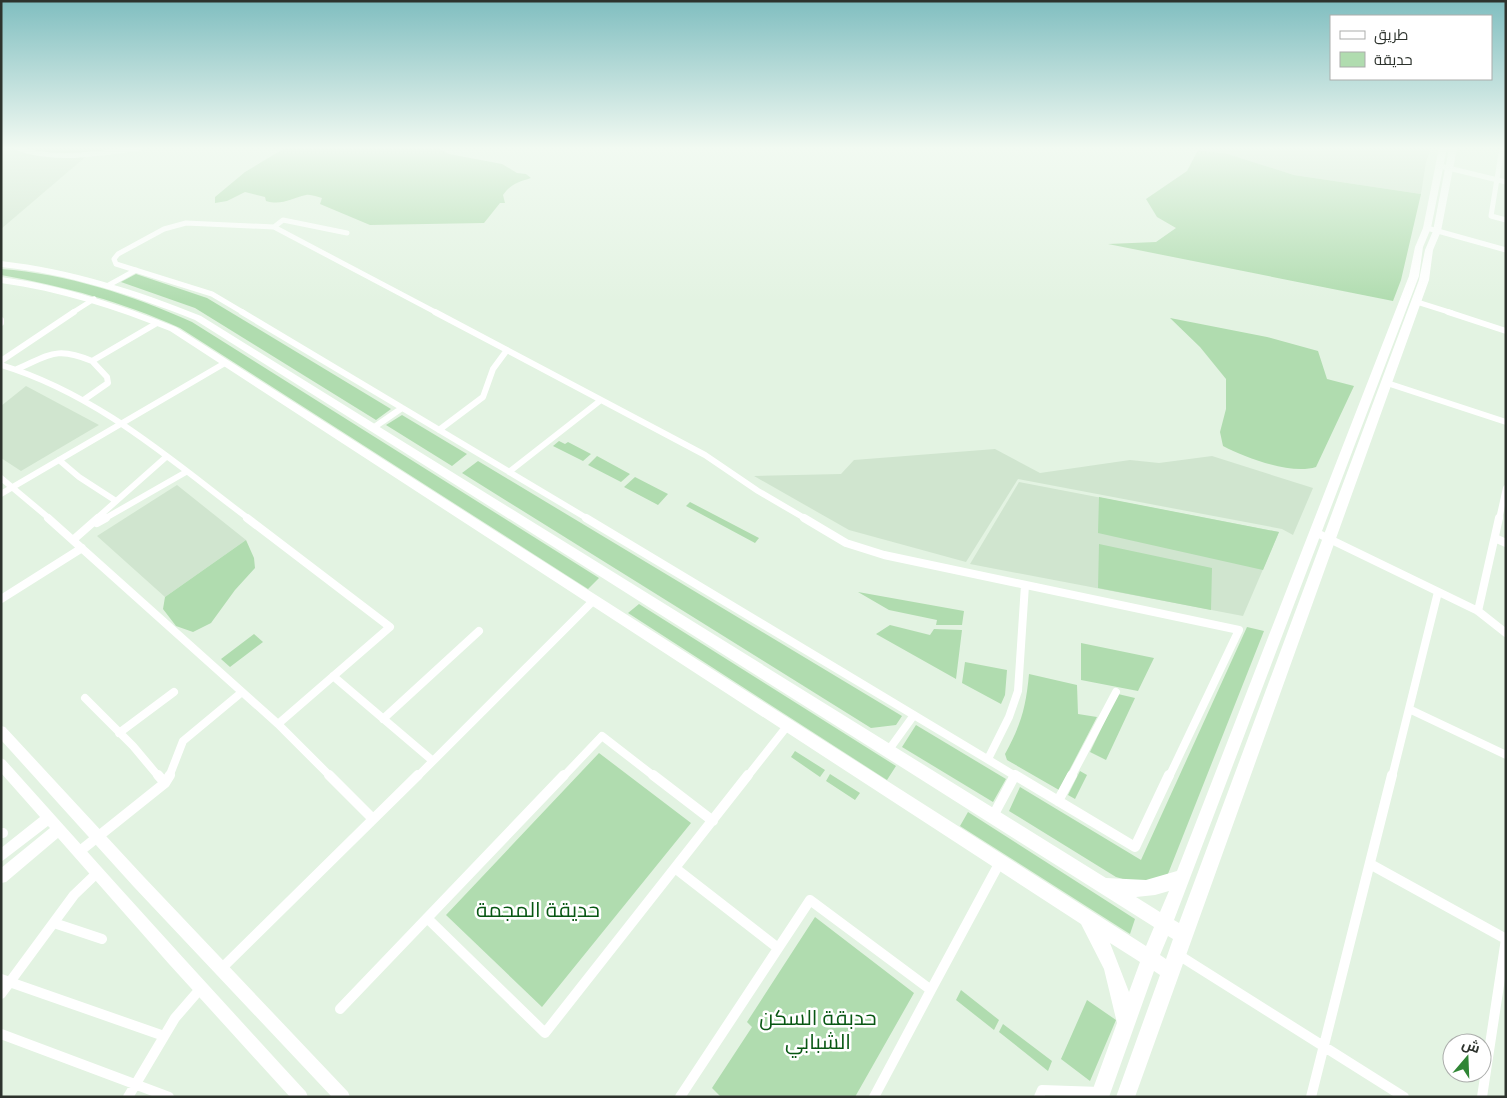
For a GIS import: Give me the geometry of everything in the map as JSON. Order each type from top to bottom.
[{"type":"main road","points":[[1125,1097],[1195,897],[1417,302],[1424,280],[1438,199]]},
{"type":"main road","points":[[1100,1095],[1125,1023],[1414,276],[1419,247],[1432,229]]},
{"type":"main road","points":[[1,264],[34,268],[107,286],[147,297],[198,318],[1182,935]]},
{"type":"main road","points":[[1,280],[94,299],[173,330],[1169,971]]},
{"type":"main road","points":[[1100,883],[1142,890],[1165,885],[1183,877]]},
{"type":"main road","points":[[1085,916],[1113,965],[1121,992],[1125,1023]]},
{"type":"street","points":[[1494,199],[1491,216],[1506,220]]},
{"type":"street","points":[[274,227],[283,220],[346,233]]},
{"type":"street","points":[[186,223],[274,227],[705,455],[758,491],[846,543],[884,555],[1240,630],[1135,847],[212,294],[116,264],[114,259],[118,254],[164,229],[186,223]]},
{"type":"street","points":[[1432,229],[1506,250]]},
{"type":"street","points":[[107,286],[136,270]]},
{"type":"street","points":[[1,361],[94,299]]},
{"type":"street","points":[[1417,302],[1506,331]]},
{"type":"street","points":[[92,361],[104,356],[157,323]]},
{"type":"street","points":[[439,430],[483,397],[492,369],[507,350]]},
{"type":"street","points":[[17,369],[59,351],[68,351],[92,361],[107,376],[108,383],[85,399]]},
{"type":"street","points":[[1,494],[225,362]]},
{"type":"street","points":[[1,365],[29,372],[85,399],[123,423],[390,627],[278,724]]},
{"type":"street","points":[[1387,383],[1506,422]]},
{"type":"street","points":[[509,472],[601,400]]},
{"type":"street","points":[[373,428],[402,408]]},
{"type":"street","points":[[73,540],[166,457]]},
{"type":"street","points":[[59,460],[79,477],[116,502]]},
{"type":"street","points":[[83,531],[186,472]]},
{"type":"street","points":[[1,478],[14,487],[278,724],[373,819]]},
{"type":"street","points":[[1478,611],[1506,488]]},
{"type":"street","points":[[1315,532],[1478,611],[1506,633]]},
{"type":"street","points":[[1495,538],[1506,543]]},
{"type":"street","points":[[1,599],[82,548]]},
{"type":"street","points":[[988,759],[1009,717],[1018,691],[1025,585]]},
{"type":"street","points":[[1312,1097],[1438,592]]},
{"type":"street","points":[[221,969],[594,600]]},
{"type":"street","points":[[384,719],[479,630]]},
{"type":"street","points":[[333,676],[433,761]]},
{"type":"street","points":[[119,733],[174,692]]},
{"type":"street","points":[[80,852],[165,783],[171,774],[184,741],[242,692]]},
{"type":"street","points":[[1058,801],[1116,692]]},
{"type":"street","points":[[86,698],[165,783]]},
{"type":"street","points":[[1408,709],[1506,755]]},
{"type":"street","points":[[888,751],[914,715]]},
{"type":"street","points":[[427,918],[545,1033],[788,725]]},
{"type":"street","points":[[1,731],[98,838],[343,1097]]},
{"type":"street","points":[[340,1009],[602,736],[713,821]]},
{"type":"street","points":[[1,764],[301,1097]]},
{"type":"street","points":[[993,816],[1015,775]]},
{"type":"street","points":[[1,856],[49,817]]},
{"type":"street","points":[[1,876],[59,829]]},
{"type":"street","points":[[874,1097],[1000,862]]},
{"type":"street","points":[[1370,864],[1506,939],[1482,1097]]},
{"type":"street","points":[[676,868],[778,948]]},
{"type":"street","points":[[1,994],[6,980],[54,923],[80,888],[98,872]]},
{"type":"street","points":[[680,1097],[810,900],[931,990]]},
{"type":"street","points":[[54,923],[102,939]]},
{"type":"street","points":[[1176,953],[1404,1097]]},
{"type":"street","points":[[6,980],[164,1036]]},
{"type":"street","points":[[128,1097],[182,1008],[201,988]]},
{"type":"street","points":[[1,1034],[169,1097]]},
{"type":"street","points":[[1039,1097],[1042,1090],[1100,1095]]},
{"type":"shaded area","points":[[1,199],[36,199],[1,229]]},
{"type":"shaded area","points":[[26,386],[99,425],[21,471],[1,458],[1,406]]},
{"type":"shaded area","points":[[995,449],[1040,473],[1130,460],[1159,463],[1212,456],[1313,488],[1293,535],[1282,529],[1018,479],[966,562],[849,530],[754,476],[841,474],[854,460]]},
{"type":"shaded area","points":[[1019,482],[1279,532],[1243,616],[970,564]]},
{"type":"shaded area","points":[[177,485],[246,540],[165,597],[97,536]]},
{"type":"green space","points":[[215,199],[231,199],[227,201],[215,203]]},
{"type":"green space","points":[[266,199],[292,199],[277,203],[266,201]]},
{"type":"green space","points":[[322,199],[504,199],[505,203],[500,203],[484,223],[370,225],[320,204]]},
{"type":"green space","points":[[1146,199],[1420,199],[1401,280],[1393,301],[1108,244],[1156,242],[1176,228],[1157,217]]},
{"type":"green space","points":[[1,269],[50,276],[99,287],[146,303],[192,322],[599,578],[588,589],[180,328],[136,310],[92,296],[1,275]]},
{"type":"green space","points":[[136,274],[207,298],[391,409],[376,420],[195,308],[121,282]]},
{"type":"green space","points":[[1170,318],[1267,337],[1318,351],[1327,379],[1354,386],[1316,467],[1294,469],[1282,467],[1256,460],[1223,446],[1220,432],[1226,409],[1226,379],[1200,347]]},
{"type":"green space","points":[[402,415],[467,454],[452,466],[386,425]]},
{"type":"green space","points":[[559,441],[565,444],[568,442],[591,454],[583,461],[553,446]]},
{"type":"green space","points":[[597,456],[630,474],[621,482],[588,465]]},
{"type":"green space","points":[[478,461],[902,716],[896,725],[871,728],[462,473]]},
{"type":"green space","points":[[635,477],[668,494],[658,505],[624,487]]},
{"type":"green space","points":[[1099,497],[1279,532],[1263,570],[1098,533]]},
{"type":"green space","points":[[690,502],[759,538],[755,543],[686,506]]},
{"type":"green space","points":[[246,540],[254,558],[255,568],[235,590],[211,623],[193,632],[176,626],[163,609],[165,597]]},
{"type":"green space","points":[[1099,544],[1212,568],[1211,610],[1098,588]]},
{"type":"green space","points":[[858,592],[964,611],[962,625],[936,625],[937,620],[889,610]]},
{"type":"green space","points":[[639,604],[896,766],[887,780],[628,613]]},
{"type":"green space","points":[[890,625],[930,635],[934,629],[962,630],[956,679],[876,634]]},
{"type":"green space","points":[[1247,627],[1264,631],[1164,884],[1143,885],[1116,877],[1009,811],[1020,787],[1141,860]]},
{"type":"green space","points":[[254,634],[263,642],[230,667],[221,659]]},
{"type":"green space","points":[[1081,643],[1154,658],[1138,691],[1081,680]]},
{"type":"green space","points":[[965,662],[1007,670],[1005,695],[1001,704],[962,683]]},
{"type":"green space","points":[[1029,674],[1077,685],[1078,714],[1097,717],[1059,790],[1007,760],[1005,754],[1022,716]]},
{"type":"green space","points":[[1118,694],[1135,698],[1106,760],[1090,752]]},
{"type":"green space","points":[[916,725],[1006,779],[993,802],[902,747]]},
{"type":"green space","points":[[795,751],[825,770],[820,777],[791,757]]},
{"type":"green space","name":"حديقة المجمة","points":[[599,753],[691,823],[542,1007],[446,915]]},
{"type":"green space","points":[[1080,771],[1087,775],[1075,799],[1068,795]]},
{"type":"green space","points":[[830,774],[860,793],[855,800],[826,781]]},
{"type":"green space","points":[[968,812],[1135,919],[1130,934],[960,826]]},
{"type":"green space","name":"حدبقة السكن الشبابي","points":[[815,917],[914,993],[855,1097],[721,1097],[712,1088],[752,1027],[747,1022]]},
{"type":"green space","points":[[961,990],[999,1020],[994,1030],[956,1000]]},
{"type":"green space","points":[[1087,1000],[1116,1020],[1090,1081],[1061,1059]]},
{"type":"green space","points":[[1003,1024],[1052,1061],[1048,1071],[999,1032]]}]
